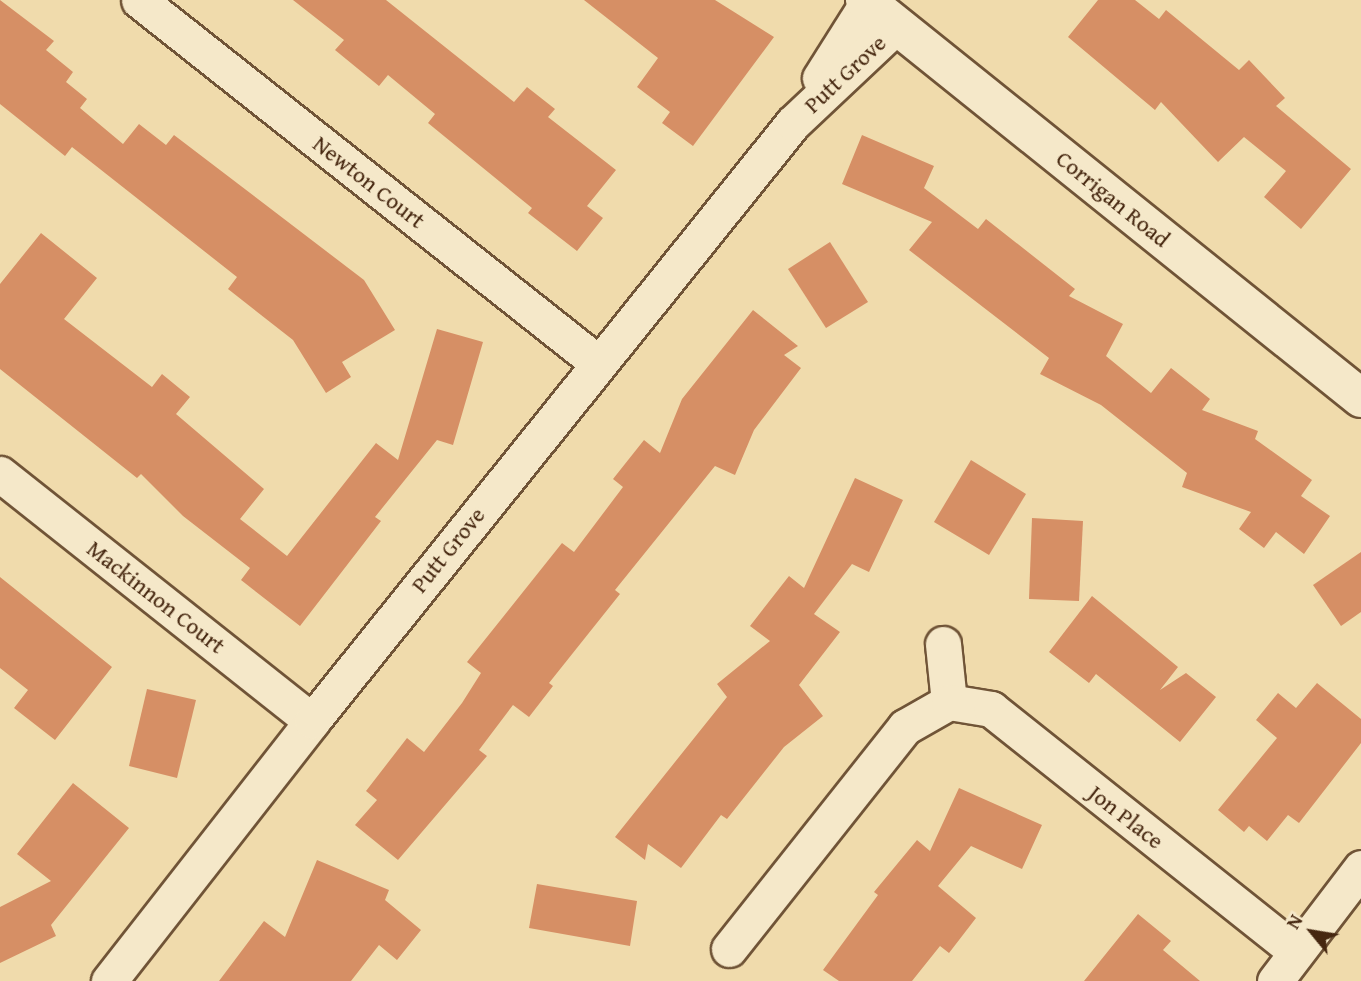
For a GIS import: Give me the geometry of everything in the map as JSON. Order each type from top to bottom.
[{"type":"main road","name":"Corrigan Road","points":[[867,1],[1361,398]]},
{"type":"street","name":"Newton Court","points":[[139,0],[598,363]]},
{"type":"street","name":"Putt Grove","points":[[793,123],[867,1]]},
{"type":"street","name":"Putt Grove","points":[[109,981],[312,721],[793,123],[897,25]]},
{"type":"street","name":"Mackinnon Court","points":[[0,474],[312,721]]},
{"type":"street","points":[[729,949],[905,727],[948,702],[943,644]]},
{"type":"street","name":"Jon Place","points":[[948,702],[991,709],[1295,951]]},
{"type":"street","points":[[1275,981],[1295,951],[1361,867]]},
{"type":"building","points":[[0,0],[54,41],[46,50],[73,72],[66,82],[87,99],[80,108],[123,144],[139,124],[166,145],[174,135],[364,280],[395,330],[342,362],[351,377],[326,393],[293,340],[228,289],[237,277],[72,147],[65,156],[0,104]]},
{"type":"building","points":[[293,0],[386,0],[514,102],[527,87],[555,109],[548,117],[616,170],[587,206],[603,218],[577,251],[528,213],[532,208],[428,123],[435,114],[388,75],[379,86],[335,50],[344,40]]},
{"type":"building","points":[[584,0],[715,0],[774,37],[693,146],[662,123],[670,112],[637,87],[658,58]]},
{"type":"building","points":[[1098,0],[1135,0],[1159,19],[1166,10],[1239,70],[1249,60],[1285,98],[1276,106],[1351,169],[1301,229],[1264,197],[1286,171],[1244,137],[1218,162],[1161,102],[1155,110],[1068,37]]},
{"type":"building","points":[[862,135],[934,166],[924,188],[978,229],[986,219],[1075,289],[1069,296],[1123,324],[1106,356],[1151,393],[1171,368],[1210,399],[1202,410],[1258,431],[1255,439],[1312,480],[1301,496],[1330,516],[1304,554],[1276,532],[1264,548],[1239,529],[1251,512],[1182,487],[1187,473],[1101,405],[1040,374],[1049,358],[909,250],[932,222],[842,184]]},
{"type":"building","points":[[41,233],[97,278],[64,319],[152,387],[162,374],[190,397],[176,414],[264,489],[240,519],[287,556],[376,443],[398,460],[437,329],[483,342],[453,445],[437,440],[375,517],[381,521],[300,626],[241,580],[250,568],[183,516],[141,474],[137,478],[0,369],[0,284]]},
{"type":"building","points":[[830,242],[868,302],[826,328],[788,269]]},
{"type":"building","points":[[753,310],[798,346],[784,355],[801,368],[754,430],[735,475],[715,466],[615,590],[620,594],[549,683],[553,686],[529,717],[513,705],[479,750],[487,756],[398,860],[355,825],[377,800],[366,791],[407,738],[424,752],[462,703],[481,673],[467,662],[562,543],[574,552],[623,487],[613,479],[644,440],[660,453],[682,399]]},
{"type":"building","points":[[971,460],[1026,494],[989,555],[934,522]]},
{"type":"building","points":[[855,478],[903,500],[869,572],[852,564],[814,614],[840,632],[799,685],[823,716],[784,747],[727,819],[721,815],[681,868],[648,844],[645,860],[615,837],[727,697],[717,684],[770,641],[750,626],[789,576],[804,588]]},
{"type":"building","points":[[1032,518],[1083,521],[1079,601],[1029,599]]},
{"type":"building","points":[[1361,552],[1361,612],[1341,626],[1313,585]]},
{"type":"building","points":[[0,577],[112,667],[55,740],[14,708],[28,690],[0,668]]},
{"type":"building","points":[[1092,596],[1178,667],[1160,690],[1186,673],[1216,697],[1180,742],[1096,674],[1089,683],[1049,652]]},
{"type":"building","points":[[1317,683],[1361,719],[1361,743],[1299,823],[1288,815],[1267,841],[1249,826],[1244,832],[1218,810],[1277,738],[1256,720],[1278,693],[1296,708]]},
{"type":"building","points":[[147,689],[196,700],[177,778],[129,766]]},
{"type":"building","points":[[73,783],[129,828],[51,925],[56,936],[0,963],[0,907],[51,881],[17,854]]},
{"type":"building","points":[[959,788],[1042,825],[1022,869],[971,846],[938,886],[976,918],[949,953],[940,946],[912,981],[839,981],[823,970],[878,895],[874,892],[917,840],[930,851]]},
{"type":"building","points":[[317,860],[389,890],[385,900],[421,930],[397,960],[379,945],[351,981],[219,981],[264,921],[285,937]]},
{"type":"building","points":[[537,884],[637,901],[630,946],[529,928]]},
{"type":"building","points":[[1138,914],[1171,941],[1163,950],[1200,981],[1084,981]]}]
